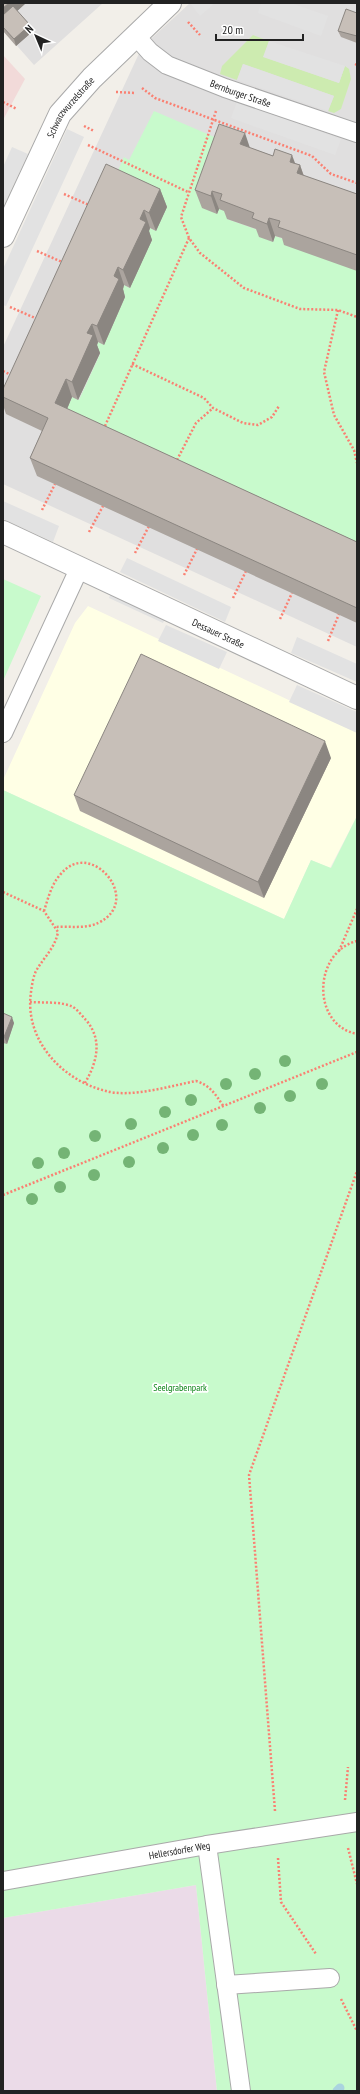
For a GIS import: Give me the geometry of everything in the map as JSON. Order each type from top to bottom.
[{"type":"street","name":"Schwarzwurzelstraße","points":[[3,236],[60,114],[92,78],[170,3]]},
{"type":"street","name":"Dessauer Straße","points":[[3,532],[79,569],[357,698]]},
{"type":"lane","name":"Bernburger Straße","points":[[135,35],[150,52],[167,64],[225,88],[357,133]]},
{"type":"lane","points":[[3,733],[79,569]]},
{"type":"lane","name":"Hellersdorfer Weg","points":[[3,1881],[207,1844],[357,1822]]},
{"type":"lane","points":[[207,1844],[241,2091]]},
{"type":"lane","points":[[226,1985],[330,1978]]},
{"type":"path","points":[[142,88],[154,98],[312,156],[331,174],[357,183]]},
{"type":"path","points":[[225,88],[188,192],[181,217],[190,238],[200,253],[244,288],[300,309],[338,310],[357,317]]},
{"type":"path","points":[[3,102],[17,109]]},
{"type":"path","points":[[88,145],[188,192]]},
{"type":"path","points":[[64,194],[89,205]]},
{"type":"path","points":[[110,429],[103,426],[190,238]]},
{"type":"path","points":[[37,251],[62,262]]},
{"type":"path","points":[[10,307],[35,318]]},
{"type":"path","points":[[338,310],[324,372],[334,415],[354,450],[357,463]]},
{"type":"path","points":[[132,364],[204,398],[213,408],[244,423],[258,425],[272,417],[279,406]]},
{"type":"path","points":[[3,371],[9,374]]},
{"type":"path","points":[[177,460],[196,423],[213,408]]},
{"type":"path","points":[[171,457],[185,463]]},
{"type":"path","points":[[42,510],[55,484]]},
{"type":"path","points":[[88,532],[103,506]]},
{"type":"path","points":[[135,553],[149,526]]},
{"type":"path","points":[[184,575],[197,549]]},
{"type":"path","points":[[233,598],[246,571]]},
{"type":"path","points":[[280,619],[292,593]]},
{"type":"path","points":[[328,641],[339,614]]},
{"type":"path","points":[[44,911],[54,883],[60,874],[74,864],[83,862],[93,864],[102,868],[110,877],[117,897],[114,908],[108,918],[97,924],[55,927]]},
{"type":"path","points":[[3,892],[44,911],[58,932],[56,941],[36,972],[29,1012],[42,1049],[56,1064],[78,1080],[106,1092],[133,1092],[196,1081],[204,1083],[213,1091],[224,1107]]},
{"type":"path","points":[[357,909],[338,951],[328,964],[323,980],[323,996],[328,1012],[339,1024],[357,1034]]},
{"type":"path","points":[[338,951],[357,941]]},
{"type":"path","points":[[30,1002],[59,1004],[73,1007],[92,1028],[96,1040],[96,1054],[93,1069],[84,1083]]},
{"type":"path","points":[[3,1195],[357,1052]]},
{"type":"path","points":[[357,1171],[249,1475],[281,1902],[330,1978],[357,2031]]},
{"type":"shaded area","points":[[3,3],[103,3],[34,65],[3,30]]},
{"type":"shaded area","points":[[190,3],[357,3],[357,647],[3,484],[3,347],[142,47]]},
{"type":"shaded area","points":[[190,3],[215,3],[200,16]]},
{"type":"shaded area","points":[[261,3],[291,3],[328,16],[321,36],[258,13]]},
{"type":"shaded area","points":[[269,41],[345,66],[339,83],[263,57]]},
{"type":"shaded area","points":[[3,55],[25,79],[3,120]]},
{"type":"shaded area","points":[[243,64],[334,96],[328,111],[237,80]]},
{"type":"shaded area","points":[[237,102],[341,139],[335,155],[231,118]]},
{"type":"shaded area","points":[[67,129],[84,137],[6,306],[3,305],[3,269]]},
{"type":"shaded area","points":[[12,147],[28,154],[3,207],[3,167]]},
{"type":"shaded area","points":[[3,501],[59,526],[53,542],[3,519]]},
{"type":"shaded area","points":[[127,558],[231,607],[225,622],[120,572]]},
{"type":"shaded area","points":[[112,590],[167,615],[163,623],[109,598]]},
{"type":"shaded area","points":[[88,606],[357,732],[357,816],[330,868],[311,860],[284,919],[3,790],[3,780],[75,623]]},
{"type":"shaded area","points":[[166,625],[227,652],[219,669],[158,641]]},
{"type":"shaded area","points":[[297,637],[357,664],[357,682],[291,653]]},
{"type":"shaded area","points":[[297,685],[357,712],[357,733],[289,702]]},
{"type":"shaded area","points":[[196,1885],[217,2091],[3,2091],[3,1918]]},
{"type":"green space","points":[[253,35],[269,41],[264,57],[339,83],[345,66],[349,69],[351,79],[341,109],[334,113],[328,111],[334,96],[243,64],[237,80],[220,74],[222,66]]},
{"type":"green space","points":[[154,111],[226,142],[217,214],[219,209],[229,212],[227,219],[261,231],[273,242],[275,236],[357,270],[357,557],[62,421],[72,397],[79,400],[100,354],[94,351],[98,342],[104,344],[125,297],[120,295],[124,285],[130,288],[150,228],[156,231],[113,182],[124,157],[129,160]]},
{"type":"green space","points":[[3,579],[41,596],[3,681]]},
{"type":"green space","name":"Seelgrabenpark","points":[[3,790],[284,919],[311,860],[331,868],[357,816],[357,2091],[217,2091],[196,1885],[3,1918]]},
{"type":"building","points":[[3,3],[9,3],[3,8]]},
{"type":"building","points":[[13,6],[30,25],[14,39],[3,27],[3,15]]},
{"type":"building","points":[[346,9],[357,13],[357,36],[338,31]]},
{"type":"building","points":[[219,124],[245,133],[240,144],[273,156],[275,149],[292,155],[290,162],[300,165],[297,173],[357,194],[357,255],[278,227],[280,221],[269,218],[267,224],[252,218],[254,213],[220,200],[222,194],[212,191],[211,196],[195,190]]},
{"type":"building","points":[[106,164],[160,189],[149,213],[144,210],[140,219],[146,222],[123,270],[118,267],[114,276],[119,279],[97,326],[92,324],[87,333],[93,335],[72,382],[66,379],[55,403],[357,542],[357,608],[30,458],[48,418],[3,397],[3,389]]},
{"type":"building","points":[[141,654],[325,741],[258,882],[74,795]]},
{"type":"building","points":[[3,1013],[12,1017],[4,1037],[3,1037]]},
{"type":"waterway","points":[[337,2091],[340,2088]]}]
